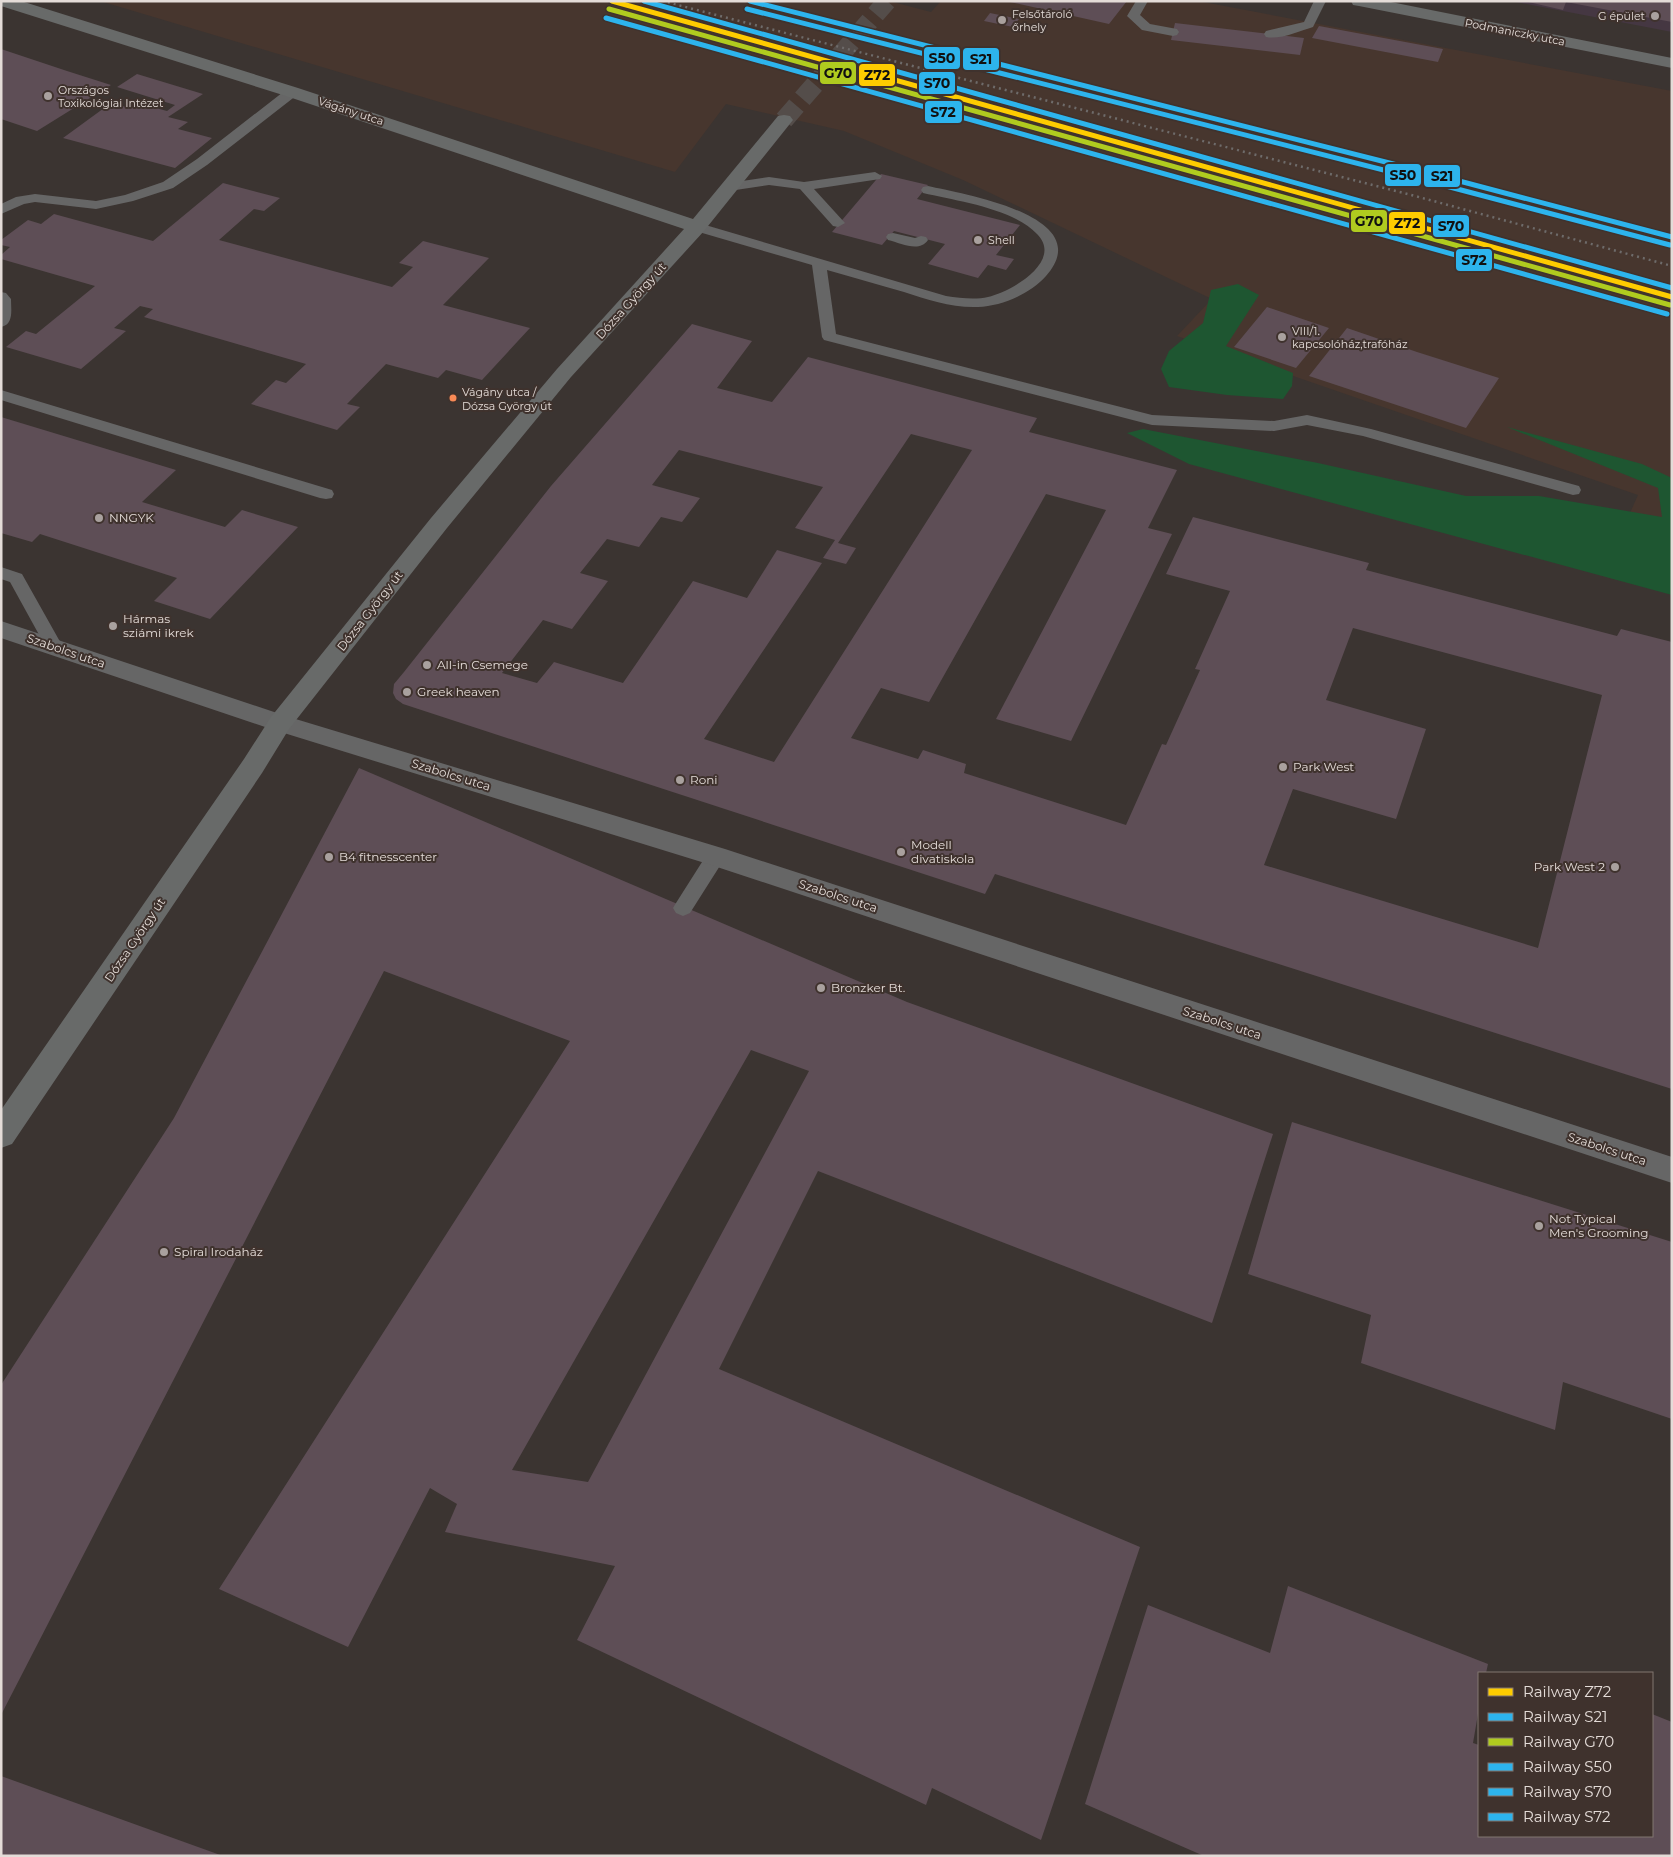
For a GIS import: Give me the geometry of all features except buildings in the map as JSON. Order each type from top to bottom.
[{"type":"main road","name":"Vágány utca","points":[[3,1],[292,92],[697,227]]},
{"type":"main road","name":"Podmaniczky utca","points":[[1359,1],[1672,63]]},
{"type":"main road","name":"Dózsa György út","points":[[1,1135],[253,766],[280,723],[439,523],[564,374],[697,227],[784,120]]},
{"type":"street","name":"Szabolcs utca","points":[[1,629],[280,723],[716,856],[1672,1170]]},
{"type":"lane","points":[[1142,1],[1133,16],[1146,27],[1173,32]]},
{"type":"lane","points":[[1270,34],[1309,24],[1320,1]]},
{"type":"lane","points":[[1,210],[21,200],[35,198],[96,205],[128,198],[168,185],[292,92]]},
{"type":"lane","points":[[729,187],[769,181],[804,186],[875,176]]},
{"type":"lane","points":[[804,186],[838,223]]},
{"type":"lane","points":[[697,227],[929,297],[963,302],[989,301],[1005,297],[1021,289],[1044,269],[1052,255],[1051,243],[1034,224],[1005,210],[952,201],[928,190]]},
{"type":"lane","points":[[893,236],[918,243],[921,240]]},
{"type":"lane","points":[[819,264],[829,336],[1152,420],[1274,426],[1307,420],[1365,432],[1573,490]]},
{"type":"lane","points":[[1,296],[4,299],[4,321],[1,323]]},
{"type":"lane","points":[[1,396],[326,494]]},
{"type":"lane","points":[[1,573],[16,578],[54,647]]},
{"type":"lane","points":[[683,908],[716,856]]},
{"type":"shaded area","points":[[100,1],[889,1],[931,12],[941,1],[1198,1],[1672,91],[1672,594],[1602,576],[1638,495],[1177,336],[1212,299],[963,180],[844,131],[726,104],[675,172]]},
{"type":"shaded area","points":[[1511,1],[1672,1],[1672,32]]},
{"type":"green space","points":[[1238,284],[1259,295],[1226,346],[1293,373],[1292,386],[1283,399],[1227,395],[1169,387],[1161,369],[1169,351],[1203,323],[1211,290]]},
{"type":"green space","points":[[1507,427],[1642,464],[1672,478],[1672,595],[1189,464],[1127,433],[1143,429],[1318,463],[1466,496],[1539,496],[1662,517],[1658,488]]},
{"type":"tunnel","points":[[784,120],[887,1]]},
{"type":"railway","points":[[662,1],[1415,196],[1672,266]]},
{"type":"rail line","name":"Z72","points":[[612,1],[1672,297]]},
{"type":"rail line","name":"S70","points":[[644,1],[1672,288]]},
{"type":"rail line","name":"S21","points":[[750,1],[1429,173],[1672,237]]},
{"type":"rail line","name":"G70","points":[[609,9],[1670,305]]},
{"type":"rail line","name":"S50","points":[[747,9],[1427,181],[1670,245]]},
{"type":"rail line","name":"S72","points":[[606,18],[1667,314]]},
{"type":"place","name":"G épület","points":[[1655,16]]},
{"type":"place","name":"Felsőtároló őrhely","points":[[1002,20]]},
{"type":"place","name":"Országos Toxikológiai Intézet","points":[[48,96]]},
{"type":"place","name":"Shell","points":[[978,240]]},
{"type":"place","name":"VIII/1. kapcsolóház,trafóház","points":[[1282,337]]},
{"type":"place","name":"Vágány utca / Dózsa György út","points":[[453,398]]},
{"type":"place","name":"NNGYK","points":[[99,518]]},
{"type":"place","name":"Hármas sziámi ikrek","points":[[113,626]]},
{"type":"place","name":"All-in Csemege","points":[[427,665]]},
{"type":"place","name":"Greek heaven","points":[[407,692]]},
{"type":"place","name":"Park West","points":[[1283,767]]},
{"type":"place","name":"Roni","points":[[680,780]]},
{"type":"place","name":"Modell divatiskola","points":[[901,852]]},
{"type":"place","name":"B4 fitnesscenter","points":[[329,857]]},
{"type":"place","name":"Park West 2","points":[[1615,867]]},
{"type":"place","name":"Bronzker Bt.","points":[[821,988]]},
{"type":"place","name":"Not Typical Men's Grooming","points":[[1539,1226]]},
{"type":"place","name":"Spiral Irodaház","points":[[164,1252]]}]
